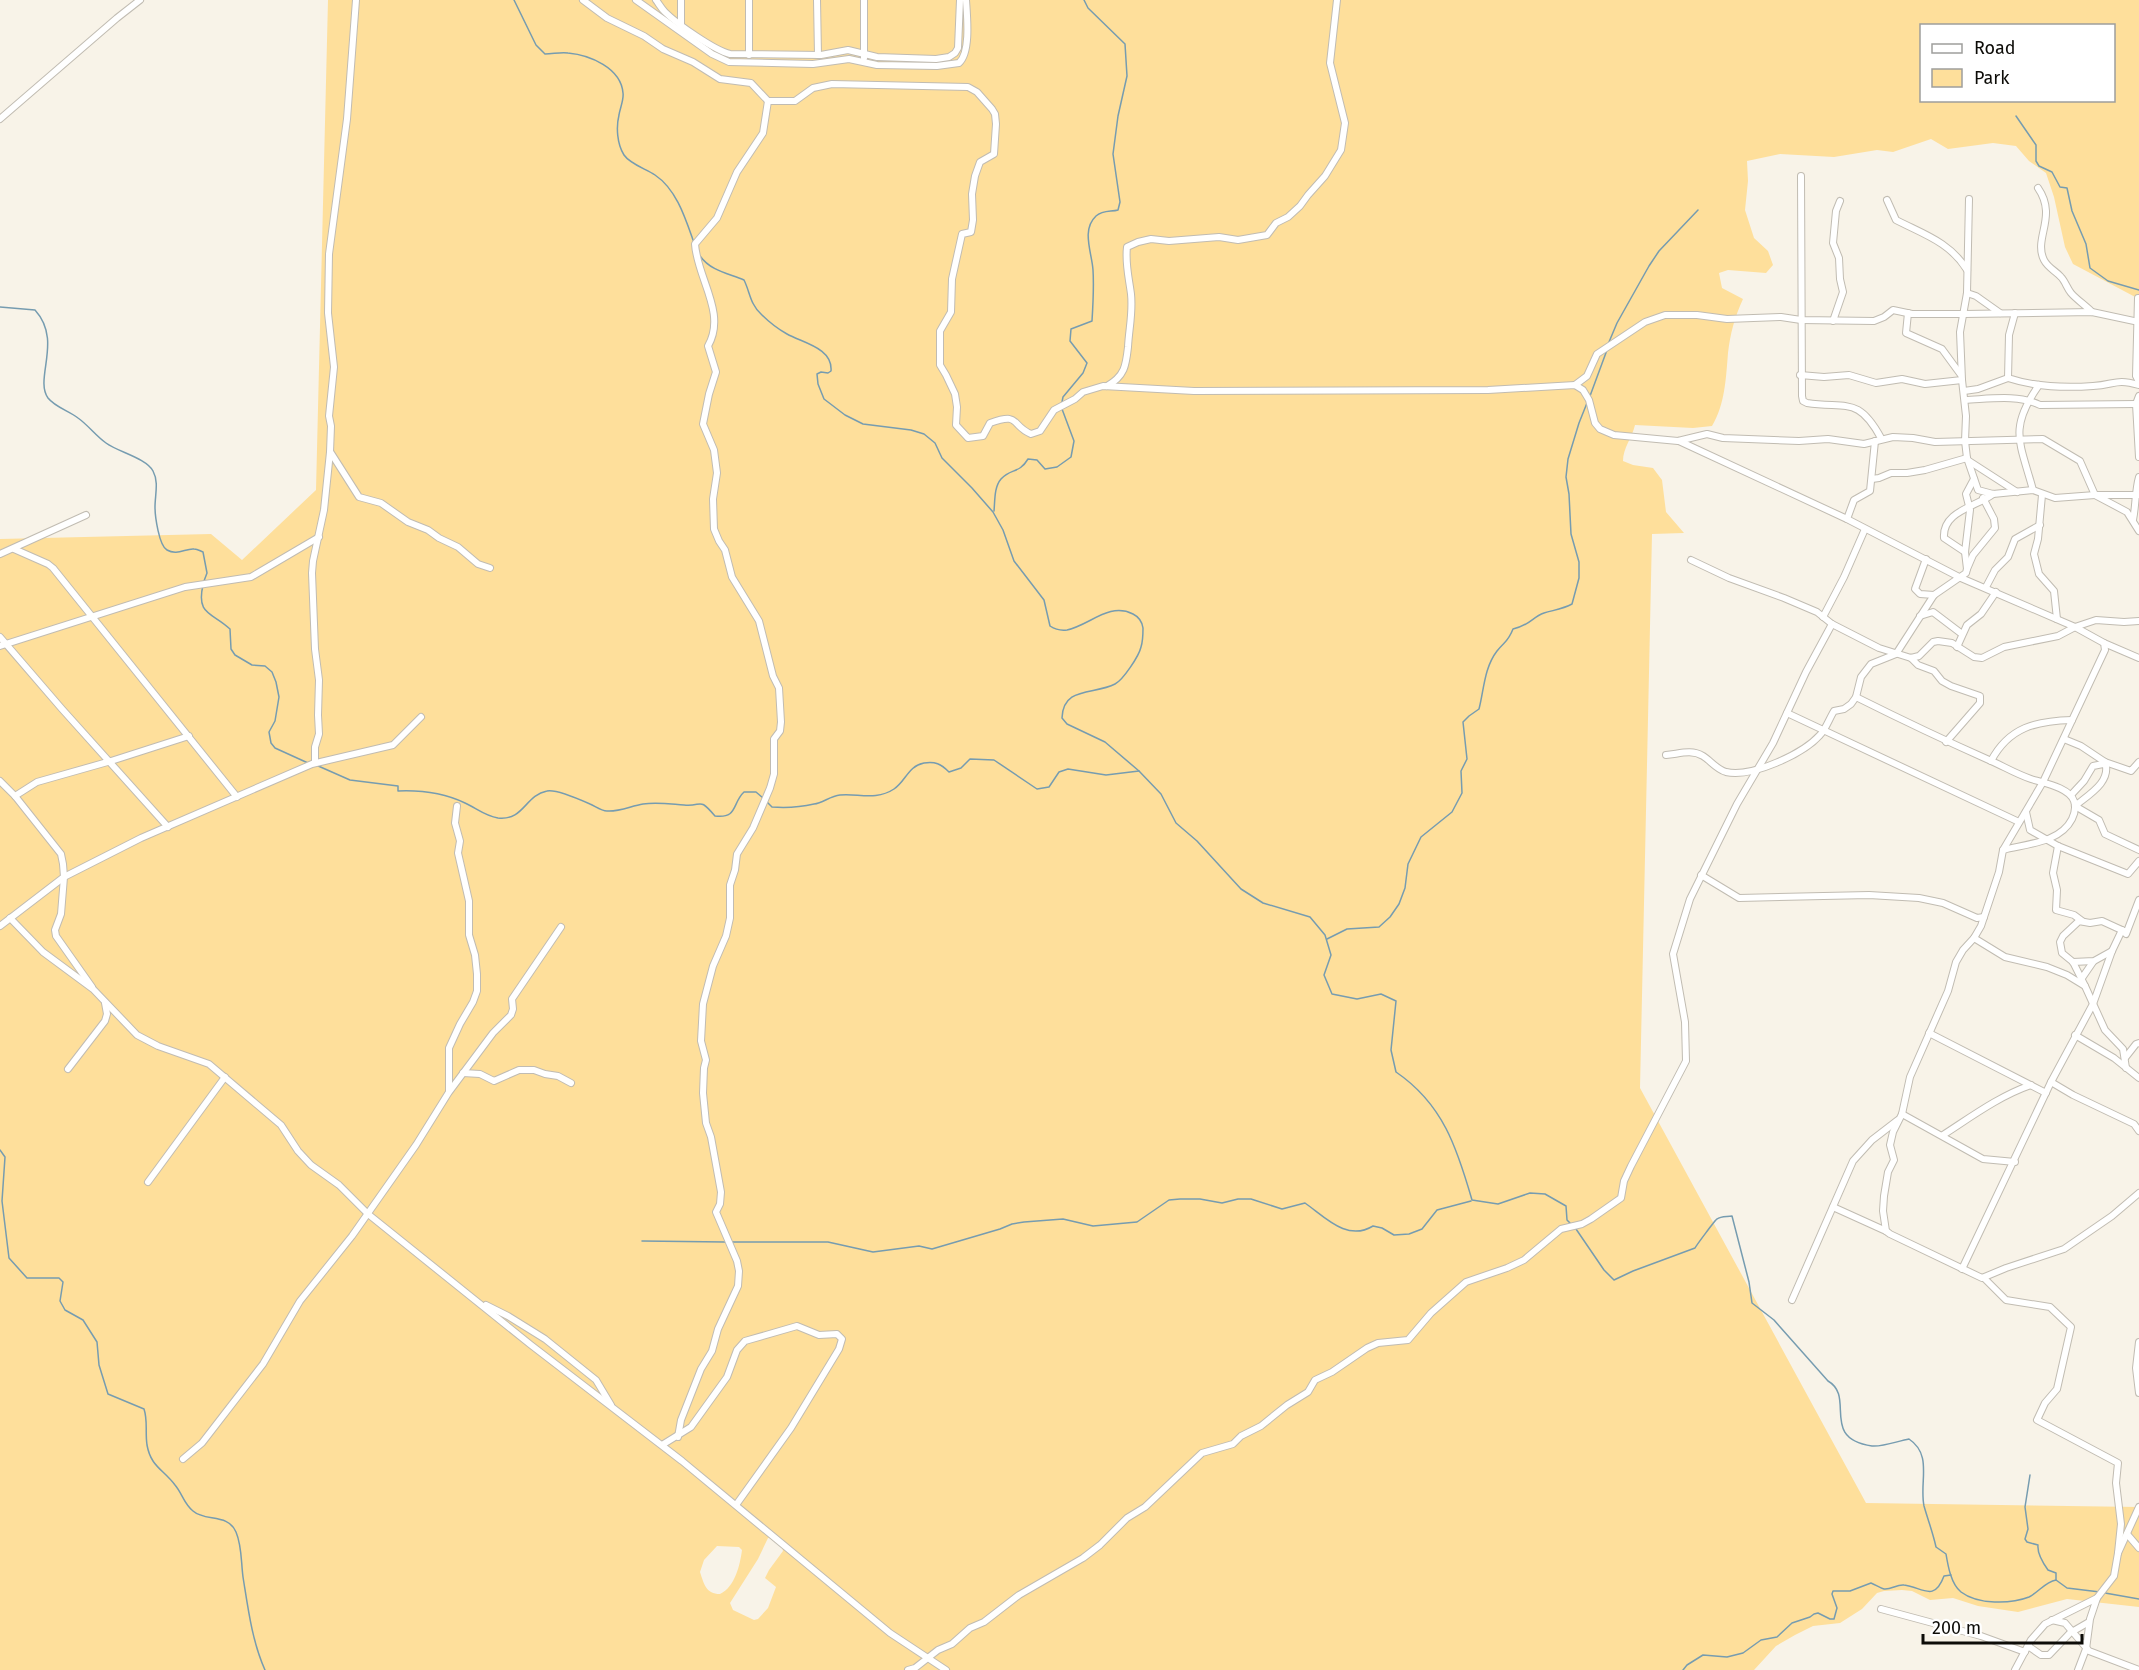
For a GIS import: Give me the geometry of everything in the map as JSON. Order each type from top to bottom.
[{"type":"street","points":[[0,119],[141,0]]},
{"type":"street","points":[[315,763],[315,747],[319,734],[319,680],[315,649],[312,573],[324,510],[330,452],[329,416],[334,367],[328,313],[329,254],[347,119],[356,0]]},
{"type":"street","points":[[583,0],[607,18],[624,25],[676,56],[693,62],[720,80],[751,83],[768,101],[795,101],[813,88],[832,84],[974,89],[995,114],[994,151],[978,166],[972,194],[973,227],[971,232],[962,234],[952,279],[951,312],[940,331],[940,365],[955,394],[956,425],[968,438],[979,438],[985,434],[990,423],[1009,418],[1014,419],[1031,434],[1040,431],[1054,410],[1083,392],[1107,386],[1194,391],[1488,390],[1575,385],[1587,376],[1597,354],[1645,322],[1665,315],[1697,315],[1727,320],[1781,317],[1801,320],[1874,321],[1893,310],[1908,313],[1964,314],[2091,312],[2138,322]]},
{"type":"street","points":[[636,0],[694,38],[725,53],[818,55],[848,50],[878,64],[938,66],[959,63],[963,60],[966,49],[966,0]]},
{"type":"street","points":[[656,0],[680,29]]},
{"type":"street","points":[[680,29],[681,0]]},
{"type":"street","points":[[749,0],[749,55]]},
{"type":"street","points":[[817,0],[818,55]]},
{"type":"street","points":[[864,0],[864,59]]},
{"type":"street","points":[[694,38],[712,54],[729,62],[813,64],[849,59],[936,59],[949,57],[958,48],[960,0]]},
{"type":"street","points":[[1107,386],[1115,381],[1125,368],[1128,358],[1132,308],[1126,258],[1127,247],[1133,243],[1151,239],[1219,237],[1238,240],[1267,235],[1276,223],[1288,217],[1300,206],[1325,176],[1341,150],[1345,123],[1330,63],[1336,0]]},
{"type":"street","points":[[678,1437],[681,1420],[701,1369],[712,1351],[718,1329],[738,1286],[739,1271],[716,1212],[720,1204],[721,1192],[711,1137],[706,1124],[703,1093],[706,1060],[701,1041],[702,1004],[713,966],[726,936],[730,918],[730,885],[737,854],[753,828],[774,774],[774,739],[780,731],[781,722],[779,688],[773,676],[759,621],[732,577],[725,550],[714,526],[713,501],[717,473],[714,450],[703,424],[716,372],[708,346],[714,333],[715,318],[694,244],[717,218],[737,172],[763,133],[768,101]]},
{"type":"street","points":[[1801,176],[1800,375],[1803,401],[1815,405],[1847,406],[1864,414],[1873,423],[1878,440],[1870,491],[1854,500],[1847,519]]},
{"type":"street","points":[[2038,188],[2047,206],[2042,249],[2044,260],[2061,276],[2071,294],[2081,300],[2091,312]]},
{"type":"street","points":[[1887,200],[1896,220],[1915,228],[1953,252],[1967,270]]},
{"type":"street","points":[[1666,755],[1696,753],[1728,772],[1758,768],[1788,758],[1815,740],[1824,730],[1834,711],[1847,708],[1856,697],[1863,672],[1877,660],[1896,654],[1934,595],[1961,578],[1973,555],[1995,528],[1994,519],[1974,479],[1965,441],[1965,400],[1960,332],[1967,293],[1969,200]]},
{"type":"street","points":[[1833,321],[1843,292],[1838,254],[1833,243],[1836,211],[1840,201]]},
{"type":"street","points":[[1967,293],[2001,314]]},
{"type":"street","points":[[2138,298],[2136,376],[2139,384]]},
{"type":"street","points":[[1908,313],[1906,333],[1942,349],[1962,378]]},
{"type":"street","points":[[2008,378],[2009,335],[2015,314]]},
{"type":"street","points":[[1800,375],[1849,375],[1876,382],[1902,379],[1925,384],[1962,378]]},
{"type":"street","points":[[1964,392],[2008,378],[2039,385],[2095,386],[2124,381],[2139,384]]},
{"type":"street","points":[[1575,385],[1583,390],[1589,400],[1595,423],[1600,429],[1614,435],[1678,441],[1707,434],[1723,438],[1799,441],[1828,439],[1864,444],[1899,437],[1935,442],[2043,440],[2075,457],[2084,467],[2095,495],[2127,512],[2139,531]]},
{"type":"street","points":[[2033,490],[2019,439],[2019,426],[2029,400],[2039,385]]},
{"type":"street","points":[[2139,396],[2136,404],[2139,457]]},
{"type":"street","points":[[1965,400],[1999,398],[2029,400],[2040,405],[2136,404]]},
{"type":"street","points":[[1678,441],[1847,519],[1961,578],[1986,587],[2139,658]]},
{"type":"street","points":[[330,452],[359,497],[381,503],[408,522],[458,547],[471,560],[490,568]]},
{"type":"street","points":[[1872,479],[1891,473],[1924,470],[1968,459],[2017,492]]},
{"type":"street","points":[[2133,520],[2139,477]]},
{"type":"street","points":[[1967,569],[1965,552],[1970,508],[1966,494],[1974,479]]},
{"type":"street","points":[[1978,490],[1994,494],[2033,490],[2042,495],[2060,498],[2138,495]]},
{"type":"street","points":[[1965,552],[1944,538],[1948,521],[1954,515],[1985,501],[1994,494]]},
{"type":"street","points":[[2042,495],[2040,525],[2034,554],[2039,574],[2054,591],[2057,619]]},
{"type":"street","points":[[0,554],[86,515]]},
{"type":"street","points":[[1986,587],[1995,570],[2008,557],[2015,539],[2033,531],[2040,525]]},
{"type":"street","points":[[1823,617],[1865,529]]},
{"type":"street","points":[[3,645],[185,587],[251,577],[319,537]]},
{"type":"street","points":[[14,549],[48,564],[237,797]]},
{"type":"street","points":[[1926,559],[1915,589],[1920,594],[1934,595]]},
{"type":"street","points":[[1691,560],[1730,578],[1784,598],[1879,648],[1911,658],[1919,656],[1933,642],[1938,641],[1946,641],[1974,657],[1982,658],[2004,647],[2058,636],[2075,627],[2102,619],[2124,622],[2139,621]]},
{"type":"street","points":[[1957,647],[1967,625],[1981,614],[1996,592]]},
{"type":"street","points":[[1918,617],[1933,612],[1962,634]]},
{"type":"street","points":[[908,1670],[915,1668],[927,1658],[952,1644],[970,1628],[984,1622],[1019,1594],[1083,1558],[1100,1545],[1127,1518],[1145,1507],[1202,1453],[1233,1444],[1241,1436],[1261,1426],[1308,1392],[1315,1380],[1332,1372],[1367,1348],[1378,1343],[1407,1340],[1431,1313],[1466,1282],[1524,1260],[1561,1229],[1591,1219],[1621,1198],[1624,1181],[1631,1166],[1686,1061],[1685,1022],[1674,954],[1690,899],[1737,804],[1773,743],[1806,672],[1832,624]]},
{"type":"street","points":[[0,637],[3,645],[168,826]]},
{"type":"street","points":[[1886,1231],[1883,1211],[1884,1196],[1888,1172],[1894,1160],[1890,1145],[1901,1116],[1910,1077],[1948,991],[1960,954],[1974,938],[1984,917],[2003,850],[2043,782],[2064,740],[2105,650],[2104,643]]},
{"type":"street","points":[[1911,658],[1917,665],[1934,671],[1942,681],[1951,686],[1980,696],[1980,703],[1946,742]]},
{"type":"street","points":[[1856,697],[1946,742],[2071,795],[2075,812],[2061,832],[2047,840],[2003,850]]},
{"type":"street","points":[[1787,713],[2019,822]]},
{"type":"street","points":[[0,926],[64,877],[168,826],[315,763],[393,744],[421,717]]},
{"type":"street","points":[[1991,761],[2005,740],[2018,731],[2039,723],[2072,720]]},
{"type":"street","points":[[15,796],[37,782],[189,736]]},
{"type":"street","points":[[2064,740],[2081,746],[2105,762],[2139,775]]},
{"type":"street","points":[[2071,795],[2084,781],[2093,766],[2105,762]]},
{"type":"street","points":[[2075,806],[2106,776],[2105,762]]},
{"type":"street","points":[[2132,771],[2139,762]]},
{"type":"street","points":[[0,782],[15,796],[61,855],[64,877],[61,914],[55,930],[56,936],[93,989],[137,1035],[147,1041],[209,1064],[281,1125],[298,1151],[311,1165],[339,1185],[368,1214],[474,1300],[736,1504],[890,1633],[946,1670]]},
{"type":"street","points":[[2075,806],[2099,820],[2105,834],[2139,850]]},
{"type":"street","points":[[449,1092],[449,1048],[477,991],[475,955],[469,935],[469,901],[458,853],[460,841],[455,823],[457,807]]},
{"type":"street","points":[[2026,812],[2030,830],[2058,846],[2128,874],[2139,861]]},
{"type":"street","points":[[2058,846],[2053,873],[2058,891],[2056,910],[2090,923],[2102,921],[2125,932]]},
{"type":"street","points":[[1701,874],[1739,898],[1869,895],[1919,898],[1943,903],[1977,918],[1984,917]]},
{"type":"street","points":[[1962,1269],[2015,1162],[2051,1082],[2092,1004],[2112,951],[2125,932],[2139,900]]},
{"type":"street","points":[[10,918],[43,952],[93,989]]},
{"type":"street","points":[[2082,921],[2076,923],[2063,936],[2060,942],[2062,953],[2073,962],[2082,978],[2105,1030],[2123,1049],[2126,1068]]},
{"type":"street","points":[[183,1459],[202,1443],[263,1364],[300,1301],[336,1258],[368,1214],[463,1073],[493,1033],[513,1012],[512,999],[561,927]]},
{"type":"street","points":[[1974,938],[2005,957],[2046,967],[2067,975],[2085,986]]},
{"type":"street","points":[[2082,978],[2094,961],[2112,951]]},
{"type":"street","points":[[2073,962],[2094,961]]},
{"type":"street","points":[[68,1069],[105,1021],[107,1014],[105,1002]]},
{"type":"street","points":[[1929,1033],[2046,1093]]},
{"type":"street","points":[[2075,1035],[2114,1058],[2139,1078]]},
{"type":"street","points":[[2125,1058],[2139,1043]]},
{"type":"street","points":[[463,1073],[480,1074],[494,1081],[519,1070],[538,1070],[571,1083]]},
{"type":"street","points":[[148,1182],[225,1077]]},
{"type":"street","points":[[2051,1082],[2134,1124],[2139,1131]]},
{"type":"street","points":[[1943,1136],[1974,1113],[2012,1092],[2031,1085]]},
{"type":"street","points":[[1901,1116],[1983,1159],[2015,1162]]},
{"type":"street","points":[[1792,1300],[1853,1161],[1880,1133],[1901,1116]]},
{"type":"street","points":[[1984,1278],[2006,1268],[2064,1249],[2112,1216],[2139,1193]]},
{"type":"street","points":[[1833,1207],[1984,1278],[2006,1300],[2050,1307],[2071,1327],[2057,1389],[2045,1403],[2037,1420],[2118,1463],[2116,1483],[2121,1524],[2114,1576],[2097,1598],[2086,1649],[2078,1670]]},
{"type":"street","points":[[474,1300],[508,1316],[545,1339],[600,1384],[613,1409]]},
{"type":"street","points":[[662,1445],[691,1427],[726,1377],[737,1350],[745,1341],[797,1326],[819,1335],[834,1333],[840,1336],[842,1339],[839,1349],[790,1428],[736,1504]]},
{"type":"street","points":[[2139,1342],[2136,1368],[2139,1393]]},
{"type":"street","points":[[2118,1553],[2139,1507]]},
{"type":"street","points":[[2127,1534],[2138,1543]]},
{"type":"street","points":[[2015,1670],[2038,1631],[2052,1620],[2097,1598]]},
{"type":"street","points":[[1881,1609],[2041,1655],[2049,1655],[2073,1631],[2090,1623]]},
{"type":"street","points":[[2052,1620],[2065,1623],[2086,1649],[2139,1670]]},
{"type":"green space","points":[[328,0],[2139,0],[2139,299],[2073,264],[2065,247],[2046,173],[2029,161],[2016,146],[1993,143],[1948,149],[1931,139],[1893,152],[1877,150],[1834,157],[1780,154],[1747,161],[1748,181],[1745,210],[1754,238],[1768,251],[1773,265],[1766,273],[1728,270],[1719,273],[1722,288],[1743,299],[1732,332],[1720,409],[1712,426],[1693,428],[1635,425],[1624,452],[1623,461],[1653,468],[1662,480],[1666,512],[1684,533],[1652,534],[1640,1088],[1866,1503],[2139,1507],[2139,1607],[2067,1599],[2018,1612],[1978,1606],[1953,1598],[1930,1600],[1912,1591],[1884,1591],[1877,1593],[1862,1609],[1840,1623],[1813,1626],[1776,1646],[1754,1670],[0,1670],[0,539],[211,534],[242,560],[316,490]],"holes":[[[772,1537],[783,1551],[765,1578],[776,1587],[768,1608],[758,1619],[754,1620],[733,1610],[730,1603],[758,1559],[768,1538]],[[717,1546],[739,1547],[742,1550],[733,1581],[720,1594],[709,1590],[700,1572],[704,1560]]]},
{"type":"waterway","points":[[514,0],[536,45],[545,54],[577,54],[603,64],[617,76],[623,93],[618,125],[622,151],[630,161],[655,175],[669,188],[679,204],[693,240]]},
{"type":"waterway","points":[[1062,402],[1063,397],[1083,373],[1087,363],[1070,341],[1071,329],[1092,321],[1093,276],[1088,242],[1089,228],[1099,214],[1118,210],[1120,202],[1113,154],[1127,76],[1125,44],[1088,8],[1084,0]]},
{"type":"waterway","points":[[2016,116],[2036,145],[2036,161],[2039,166],[2052,172],[2060,187],[2067,188],[2072,211],[2086,244],[2090,268],[2108,281],[2139,290]]},
{"type":"waterway","points":[[1609,342],[1617,323],[1659,251],[1698,210]]},
{"type":"waterway","points":[[700,256],[714,268],[744,280],[757,310],[764,317],[784,332],[816,347],[827,357],[831,371],[817,374],[824,399],[845,415],[863,424],[911,430],[924,434],[935,443],[942,458],[993,512],[1003,530],[1014,561],[1044,600],[1050,626],[1058,630],[1067,630],[1108,612],[1116,611],[1124,611],[1139,618],[1143,628],[1142,645],[1126,673],[1115,684],[1074,696],[1064,708],[1062,718],[1067,724],[1105,742],[1139,771],[1161,794],[1176,823],[1197,841],[1241,889],[1263,903],[1310,917],[1325,935],[1331,955],[1324,975],[1332,994],[1357,999],[1381,994],[1396,1001],[1391,1050],[1396,1072],[1426,1098],[1446,1128],[1472,1200],[1498,1204],[1530,1193],[1545,1194],[1566,1206],[1567,1220],[1570,1223]]},
{"type":"waterway","points":[[0,307],[35,310],[47,334],[44,380],[48,398],[82,421],[106,443],[149,466],[156,480],[155,511],[162,543],[171,552],[194,549],[203,552],[207,573],[204,581]]},
{"type":"waterway","points":[[1590,396],[1607,350]]},
{"type":"waterway","points":[[1327,939],[1347,929],[1379,927],[1390,917],[1399,904],[1405,888],[1408,864],[1421,837],[1452,812],[1462,793],[1461,771],[1467,759],[1463,722],[1479,709],[1487,672],[1497,651],[1508,639],[1513,629],[1544,613],[1572,604],[1579,578],[1579,562],[1571,534],[1566,477],[1568,459],[1587,403]]},
{"type":"waterway","points":[[994,511],[995,494],[999,482],[1025,464],[1028,459],[1037,460],[1045,469],[1057,467],[1071,457],[1074,441],[1062,409]]},
{"type":"waterway","points":[[203,585],[201,595],[204,608],[230,629],[231,649],[235,655],[252,665],[265,666],[272,672],[279,697],[275,721],[269,732],[271,743],[275,748],[308,763]]},
{"type":"waterway","points":[[767,802],[772,807],[793,807],[817,803],[840,795],[880,795],[898,786],[914,767],[928,762],[938,764],[949,772],[961,768],[970,759],[994,760],[1037,789],[1049,787],[1059,772],[1068,769],[1106,775],[1139,771]]},
{"type":"waterway","points":[[316,765],[350,780],[398,786],[398,791],[424,792],[449,797],[498,818],[514,816],[534,797],[547,791],[569,795],[605,811],[616,811],[648,803],[703,804],[715,816],[731,813],[744,792],[756,792],[763,798]]},
{"type":"waterway","points":[[0,1150],[5,1157],[2,1201],[9,1258],[27,1278],[59,1278],[63,1282],[60,1301],[65,1310],[83,1320],[97,1342],[99,1365],[108,1394],[144,1409],[147,1445],[154,1463],[180,1491],[193,1511],[228,1522],[236,1532],[254,1636],[265,1670]]},
{"type":"waterway","points":[[732,1242],[828,1242],[873,1252],[919,1246],[932,1249],[1024,1222],[1063,1219],[1093,1226],[1137,1222],[1169,1200],[1180,1199],[1200,1199],[1222,1203],[1251,1199],[1282,1209],[1305,1203],[1328,1221],[1345,1229],[1354,1231],[1373,1226],[1394,1235],[1409,1234],[1422,1229],[1437,1210],[1471,1201]]},
{"type":"waterway","points":[[1576,1229],[1604,1270],[1614,1280],[1695,1248],[1717,1219],[1732,1216],[1752,1303],[1774,1320],[1836,1388],[1842,1426],[1847,1435],[1856,1442],[1872,1446],[1909,1439],[1921,1453],[1924,1470],[1924,1506],[1936,1547],[1946,1554],[1950,1574],[1958,1589],[1976,1599],[1995,1602],[2029,1597],[2056,1580],[2067,1588],[2100,1592]]},
{"type":"waterway","points":[[642,1241],[725,1242]]},
{"type":"waterway","points":[[2030,1475],[2025,1507],[2028,1529],[2025,1539],[2027,1542],[2038,1545],[2041,1558],[2048,1570],[2056,1573],[2056,1580]]},
{"type":"waterway","points":[[1683,1670],[1703,1655],[1727,1657],[1743,1653],[1761,1640],[1777,1637],[1792,1623],[1814,1614],[1818,1613],[1834,1619],[1837,1608],[1833,1591],[1850,1591],[1871,1583],[1884,1589],[1904,1585],[1932,1591],[1936,1589],[1944,1576],[1951,1575]]},
{"type":"waterway","points":[[2105,1593],[2139,1599]]}]
